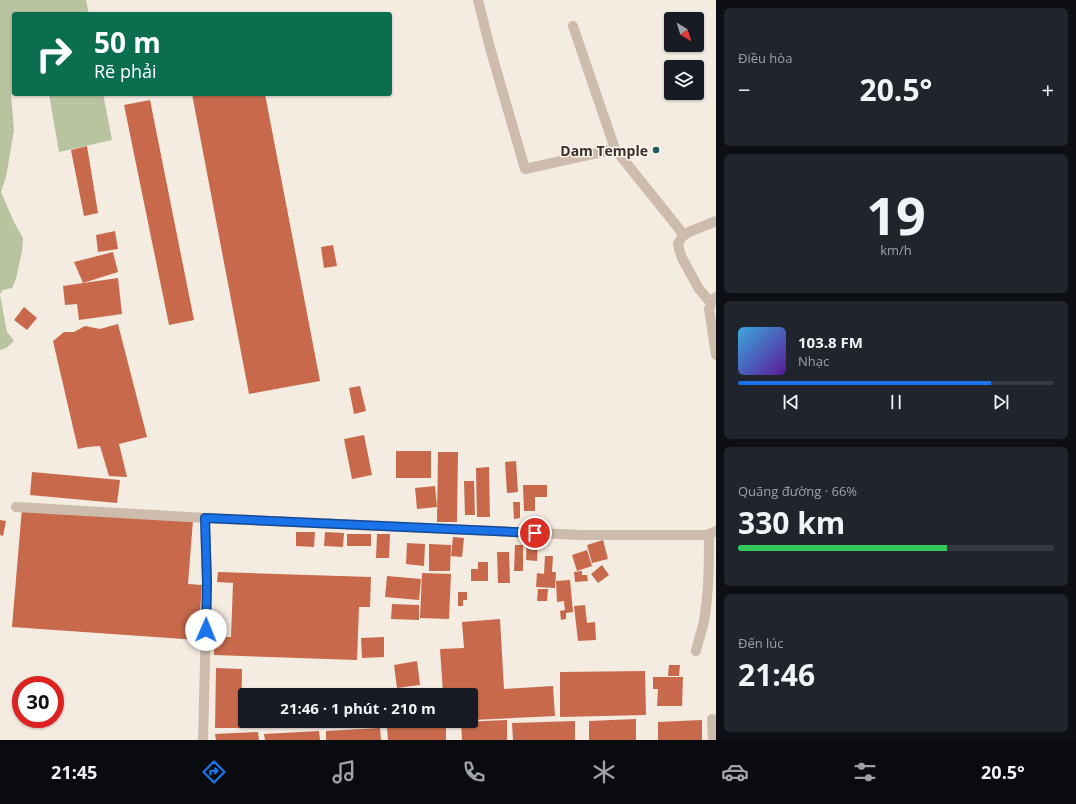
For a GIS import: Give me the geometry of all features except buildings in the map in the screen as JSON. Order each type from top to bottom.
[{"type":"street","points":[[478,0],[490,48],[525,169],[615,149]]},
{"type":"street","points":[[573,26],[615,149],[684,235]]},
{"type":"street","points":[[716,221],[684,235],[678,244],[682,258],[699,289],[713,300],[710,309],[716,355]]},
{"type":"street","points":[[16,507],[205,518],[580,535],[707,535],[713,532]]},
{"type":"street","points":[[203,740],[207,583],[205,518]]},
{"type":"street","points":[[696,651],[706,607],[713,532]]},
{"type":"street","points":[[712,718],[713,740]]},
{"type":"green space","points":[[0,0],[86,0],[89,12],[12,12],[11,94],[14,130],[6,177],[1,192],[14,222],[23,238],[22,251],[16,279],[12,288],[3,290],[0,294]]},
{"type":"green space","points":[[49,96],[103,96],[112,140],[59,152]]},
{"type":"green space","points":[[0,295],[7,332],[14,341],[6,348],[0,350]]},
{"type":"place","name":"Dam Temple","points":[[656,150]]},
{"type":"route","points":[[206,630],[207,583],[205,518],[535,533]]}]
